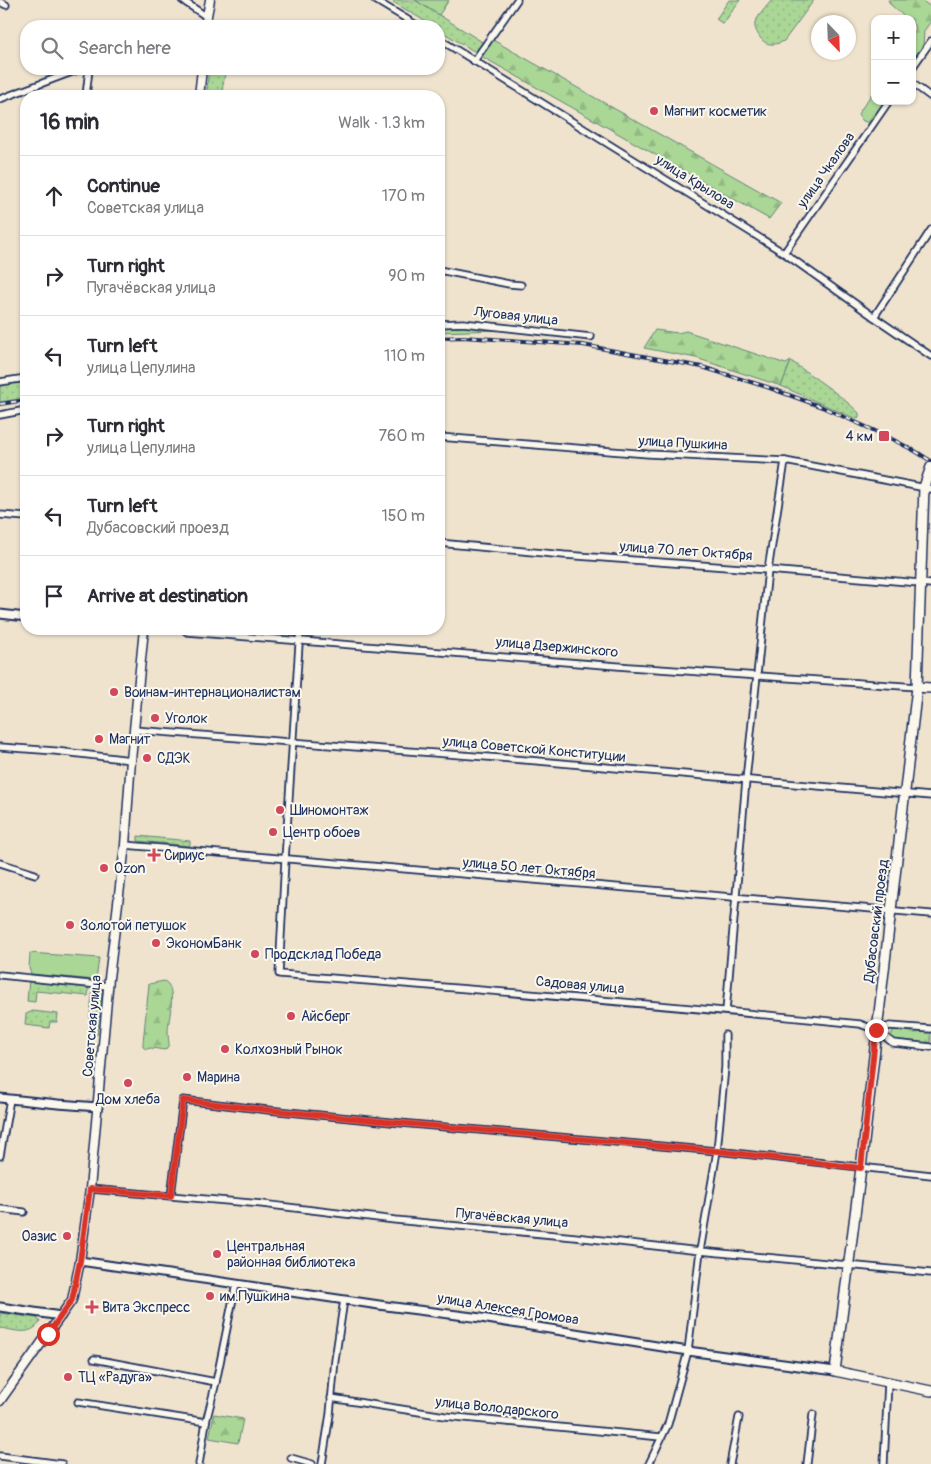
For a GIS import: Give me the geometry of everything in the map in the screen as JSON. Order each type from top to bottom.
[{"type":"main road","points":[[206,20],[210,0]]},
{"type":"main road","points":[[200,90],[201,75]]},
{"type":"main road","name":"Дубасовский проезд","points":[[835,1371],[861,1168],[917,687],[921,583],[930,470]]},
{"type":"main road","name":"Советская улица","points":[[0,1401],[72,1300],[80,1261],[90,1189],[108,986],[125,846],[143,635]]},
{"type":"main road","name":"улица Дзержинского","points":[[917,687],[931,688]]},
{"type":"main road","name":"улица Алексея Громова","points":[[835,1371],[931,1391]]},
{"type":"street","points":[[182,0],[201,20]]},
{"type":"street","points":[[375,0],[408,20]]},
{"type":"street","points":[[474,61],[517,0]]},
{"type":"street","points":[[916,62],[931,41]]},
{"type":"street","name":"улица Крылова","points":[[445,43],[784,253],[874,318],[931,356]]},
{"type":"street","points":[[24,90],[64,75]]},
{"type":"street","points":[[87,90],[88,75]]},
{"type":"street","points":[[916,87],[931,97]]},
{"type":"street","points":[[0,99],[20,92]]},
{"type":"street","name":"улица Чкалова","points":[[784,253],[886,105]]},
{"type":"street","points":[[874,318],[931,230]]},
{"type":"street","points":[[445,271],[521,285]]},
{"type":"street","name":"Луговая улица","points":[[445,324],[463,323],[591,337]]},
{"type":"street","points":[[0,382],[20,379]]},
{"type":"street","points":[[0,415],[20,411]]},
{"type":"street","name":"улица Пушкина","points":[[445,437],[648,454],[784,461],[928,488]]},
{"type":"street","points":[[726,1011],[746,780],[768,570],[784,461]]},
{"type":"street","points":[[0,515],[20,517]]},
{"type":"street","name":"улица 70 лет Октября","points":[[445,544],[564,555],[931,584]]},
{"type":"street","points":[[0,614],[20,616]]},
{"type":"street","name":"улица Дзержинского","points":[[224,635],[917,687]]},
{"type":"street","points":[[285,860],[300,635]]},
{"type":"street","name":"улица Советской Конституции","points":[[134,730],[538,761],[931,796]]},
{"type":"street","points":[[0,748],[131,760]]},
{"type":"street","name":"улица 50 лет Октября","points":[[125,846],[931,914]]},
{"type":"street","name":"Садовая улица","points":[[285,860],[279,974],[596,999],[860,1024],[876,1030],[893,1043],[931,1047]]},
{"type":"street","points":[[0,863],[35,874]]},
{"type":"street","points":[[0,975],[108,986]]},
{"type":"street","name":"Садовая улица","points":[[876,1030],[890,1026],[931,1029]]},
{"type":"street","points":[[649,1464],[668,1424],[688,1351],[700,1251],[717,1151],[725,1066],[725,1035]]},
{"type":"street","points":[[0,1098],[98,1107]]},
{"type":"street","points":[[0,1156],[10,1099]]},
{"type":"street","points":[[171,1196],[183,1100],[401,1123],[717,1151],[931,1175]]},
{"type":"street","name":"Пугачёвская улица","points":[[90,1189],[262,1204],[394,1220],[931,1273]]},
{"type":"street","points":[[0,1209],[24,1212]]},
{"type":"street","name":"улица Алексея Громова","points":[[80,1261],[835,1371]]},
{"type":"street","points":[[199,1464],[206,1422],[236,1284]]},
{"type":"street","points":[[322,1464],[344,1300]]},
{"type":"street","points":[[0,1306],[61,1316]]},
{"type":"street","points":[[94,1359],[216,1382]]},
{"type":"street","points":[[884,1464],[888,1382]]},
{"type":"street","name":"улица Володарского","points":[[331,1398],[445,1416],[661,1437]]},
{"type":"street","points":[[78,1402],[206,1422]]},
{"type":"street","points":[[807,1464],[813,1414]]},
{"type":"street","points":[[730,1464],[739,1417]]},
{"type":"street","points":[[0,1456],[62,1464]]},
{"type":"street","points":[[291,1458],[312,1464]]},
{"type":"green space","points":[[390,0],[415,0],[484,43],[477,53],[445,34],[445,20],[423,20]]},
{"type":"green space","points":[[415,0],[449,0],[439,15]]},
{"type":"green space","points":[[729,0],[740,0],[723,24],[716,19]]},
{"type":"green space","points":[[772,0],[814,0],[784,41],[776,44],[769,44],[763,41],[755,28],[758,18]]},
{"type":"green space","points":[[888,0],[921,0],[931,7],[931,21],[924,31],[923,47],[916,57],[916,15],[902,15]]},
{"type":"green space","points":[[493,40],[781,203],[769,219],[481,56]]},
{"type":"green space","points":[[208,75],[225,75],[222,90],[207,90]]},
{"type":"green space","points":[[871,95],[871,105],[882,105],[869,123],[863,121],[858,114]]},
{"type":"green space","points":[[445,327],[484,327],[499,330],[445,332]]},
{"type":"green space","points":[[655,330],[678,333],[686,331],[786,364],[791,361],[781,386],[696,358],[644,348]]},
{"type":"green space","points":[[791,361],[843,399],[859,413],[859,418],[854,418],[781,386]]},
{"type":"green space","points":[[20,382],[20,399],[0,402],[0,385]]},
{"type":"green space","points":[[138,836],[190,841],[190,846],[138,841]]},
{"type":"green space","points":[[30,953],[99,958],[96,980],[31,974],[29,968]]},
{"type":"green space","points":[[29,980],[89,987],[88,996],[36,991],[35,1002],[27,1001]]},
{"type":"green space","points":[[164,981],[171,990],[169,1045],[165,1050],[146,1049],[143,1047],[143,1043],[149,984]]},
{"type":"green space","points":[[93,985],[103,987],[97,1035],[88,1035]]},
{"type":"green space","points":[[33,1011],[58,1014],[57,1022],[50,1022],[49,1028],[25,1025],[26,1014]]},
{"type":"green space","points":[[894,1030],[931,1033],[931,1044],[895,1041],[891,1035]]},
{"type":"green space","points":[[0,1313],[37,1318],[40,1322],[32,1330],[27,1331],[0,1328]]},
{"type":"green space","points":[[214,1414],[243,1419],[238,1443],[209,1438]]},
{"type":"railway","points":[[445,338],[463,337],[583,345],[702,367],[767,387],[822,407],[884,435],[931,461]]},
{"type":"railway","points":[[0,404],[20,401]]},
{"type":"place","name":"Магнит косметик","points":[[654,111]]},
{"type":"place","name":"4 км","points":[[884,436]]},
{"type":"place","name":"Воинам-интернационалистам","points":[[114,692]]},
{"type":"place","name":"Уголок","points":[[155,718]]},
{"type":"place","name":"Магнит","points":[[99,739]]},
{"type":"place","name":"СДЭК","points":[[147,758]]},
{"type":"place","name":"Шиномонтаж","points":[[280,810]]},
{"type":"place","name":"Центр обоев","points":[[273,832]]},
{"type":"place","name":"Сириус","points":[[154,855]]},
{"type":"place","name":"Ozon","points":[[104,868]]},
{"type":"place","name":"Золотой петушок","points":[[70,925]]},
{"type":"place","name":"ЭкономБанк","points":[[156,943]]},
{"type":"place","name":"Продсклад Победа","points":[[255,954]]},
{"type":"place","name":"Айсберг","points":[[291,1016]]},
{"type":"place","name":"Колхозный Рынок","points":[[225,1049]]},
{"type":"place","name":"Марина","points":[[187,1077]]},
{"type":"place","name":"Дом хлеба","points":[[128,1083]]},
{"type":"place","name":"Оазис","points":[[67,1236]]},
{"type":"place","name":"Центральная районная библиотека","points":[[217,1254]]},
{"type":"place","name":"им.Пушкина","points":[[210,1296]]},
{"type":"place","name":"Вита Экспресс","points":[[92,1307]]},
{"type":"place","name":"ТЦ «Радуга»","points":[[68,1377]]},
{"type":"route","points":[[48,1334],[72,1300],[80,1261],[90,1189],[171,1196],[183,1100],[411,1124],[717,1151],[861,1168],[876,1030]]}]
